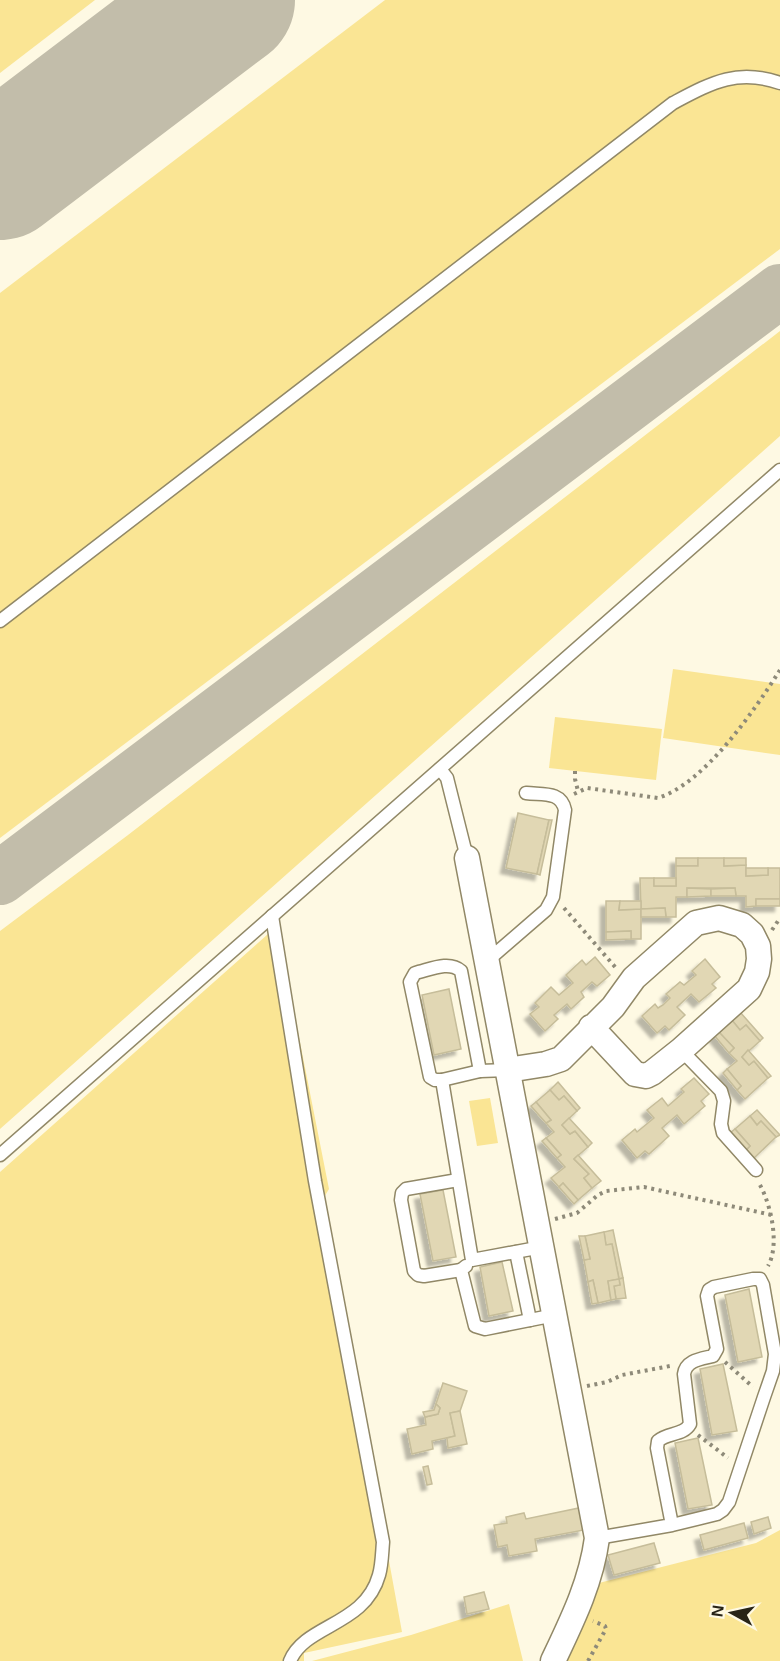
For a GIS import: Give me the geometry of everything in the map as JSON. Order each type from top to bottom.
[{"type":"street","points":[[467,858],[597,1538],[592,1572],[575,1616],[553,1661]]},
{"type":"street","points":[[508,1070],[546,1064],[561,1059],[591,1027],[613,1007],[630,984],[696,923],[719,918],[742,925],[752,934],[758,946],[759,959],[757,972],[748,989],[652,1073],[641,1076],[635,1074],[591,1027]]},
{"type":"lane","points":[[0,621],[674,103],[710,83],[736,76],[765,78],[780,83]]},
{"type":"lane","points":[[0,1155],[780,470]]},
{"type":"lane","points":[[440,768],[447,778],[467,858]]},
{"type":"lane","points":[[487,961],[546,910],[553,897],[565,810],[564,802],[558,796],[526,793]]},
{"type":"lane","points":[[272,916],[315,1181],[383,1542],[380,1575],[370,1597],[350,1615],[303,1642],[290,1661]]},
{"type":"lane","points":[[480,1071],[461,971],[450,965],[415,973],[410,982],[430,1077],[442,1080],[480,1071],[508,1070]]},
{"type":"lane","points":[[681,1050],[721,1091],[724,1101],[721,1124],[723,1133],[756,1170]]},
{"type":"lane","points":[[442,1080],[472,1260]]},
{"type":"lane","points":[[458,1180],[406,1189],[402,1193],[401,1200],[414,1271],[418,1275],[461,1270],[472,1260],[542,1247]]},
{"type":"lane","points":[[516,1252],[530,1320]]},
{"type":"lane","points":[[461,1270],[475,1326],[485,1329],[555,1315]]},
{"type":"lane","points":[[597,1538],[672,1525],[717,1514],[729,1502],[764,1397],[775,1354],[760,1279],[714,1287],[709,1290],[707,1296],[716,1353],[690,1363],[685,1368],[690,1424],[688,1428],[658,1441],[657,1448],[672,1525]]},
{"type":"path","points":[[564,802],[578,791],[587,788],[658,798],[666,795],[705,768],[763,698],[780,670]]},
{"type":"path","points":[[575,771],[578,791]]},
{"type":"path","points":[[553,897],[630,984]]},
{"type":"path","points":[[756,1170],[772,1215],[773,1253],[760,1279]]},
{"type":"path","points":[[537,1222],[577,1213],[606,1191],[644,1187],[772,1215]]},
{"type":"path","points":[[716,1353],[764,1397]]},
{"type":"path","points":[[569,1389],[608,1382],[622,1375],[675,1365],[685,1368]]},
{"type":"path","points":[[688,1428],[740,1468]]},
{"type":"path","points":[[575,1616],[605,1626],[606,1629],[588,1661]]},
{"type":"shaded area","points":[[0,0],[95,0],[0,73]]},
{"type":"shaded area","points":[[385,0],[780,0],[780,249],[0,838],[0,293]]},
{"type":"shaded area","points":[[780,331],[780,436],[0,1129],[0,931],[128,835]]},
{"type":"shaded area","points":[[673,669],[780,684],[780,755],[663,738]]},
{"type":"shaded area","points":[[555,717],[662,729],[656,780],[549,768]]},
{"type":"shaded area","points":[[277,926],[329,1189],[323,1199],[402,1632],[304,1653],[304,1661],[0,1661],[0,1172]]},
{"type":"shaded area","points":[[490,1098],[498,1143],[477,1146],[469,1101]]},
{"type":"shaded area","points":[[780,1530],[780,1661],[562,1661],[595,1584],[756,1543]]},
{"type":"shaded area","points":[[509,1604],[523,1661],[312,1661],[411,1635]]},
{"type":"building","points":[[518,813],[549,820],[537,874],[506,868]]},
{"type":"building","points":[[549,820],[552,820],[540,875],[537,874]]},
{"type":"building","points":[[676,858],[698,858],[698,866],[676,866]]},
{"type":"building","points":[[698,858],[724,858],[724,866],[746,865],[746,876],[768,875],[768,868],[780,868],[780,899],[756,899],[756,906],[746,907],[746,896],[736,896],[735,888],[687,888],[687,897],[676,897],[676,917],[666,917],[665,908],[641,909],[640,878],[654,878],[654,886],[676,886],[676,866],[698,866]]},
{"type":"building","points":[[724,858],[746,858],[746,865],[724,866]]},
{"type":"building","points":[[746,868],[768,868],[768,875],[746,876]]},
{"type":"building","points":[[654,878],[676,878],[676,886],[654,886]]},
{"type":"building","points":[[687,888],[711,889],[711,896],[687,897]]},
{"type":"building","points":[[735,888],[736,896],[711,896],[711,889]]},
{"type":"building","points":[[756,899],[780,899],[780,906],[756,906]]},
{"type":"building","points":[[606,901],[620,901],[619,910],[641,909],[641,939],[631,939],[631,931],[606,932]]},
{"type":"building","points":[[620,901],[641,901],[641,909],[619,910]]},
{"type":"building","points":[[665,908],[666,917],[641,917],[641,909]]},
{"type":"building","points":[[631,931],[631,939],[606,940],[606,932]]},
{"type":"building","points":[[595,957],[610,975],[597,986],[592,982],[581,992],[584,997],[571,1009],[567,1004],[554,1015],[558,1019],[545,1031],[530,1014],[539,1007],[535,1003],[551,987],[559,995],[573,983],[566,975],[582,960],[586,965]]},
{"type":"building","points":[[705,959],[720,977],[712,984],[716,988],[699,1002],[691,994],[677,1007],[685,1015],[669,1030],[665,1026],[657,1033],[642,1016],[655,1004],[658,1008],[663,1005],[670,998],[666,994],[680,982],[684,985],[696,975],[692,971]]},
{"type":"building","points":[[449,989],[461,1049],[434,1055],[422,995]]},
{"type":"building","points":[[740,1012],[763,1038],[760,1041],[746,1025],[740,1030],[731,1019]]},
{"type":"building","points":[[731,1019],[740,1030],[746,1025],[760,1041],[742,1057],[749,1065],[754,1061],[768,1078],[745,1099],[737,1090],[741,1086],[727,1069],[737,1061],[729,1053],[734,1048],[718,1031]]},
{"type":"building","points":[[718,1031],[734,1048],[729,1053],[714,1035]]},
{"type":"building","points":[[748,1050],[771,1076],[768,1078],[754,1061],[749,1065],[742,1057]]},
{"type":"building","points":[[727,1069],[741,1086],[737,1090],[723,1073]]},
{"type":"building","points":[[694,1078],[709,1094],[701,1101],[705,1106],[684,1124],[677,1115],[662,1128],[669,1136],[649,1154],[645,1151],[637,1158],[622,1140],[635,1129],[637,1132],[654,1118],[647,1110],[662,1098],[668,1106],[684,1092],[681,1089]]},
{"type":"building","points":[[558,1082],[580,1108],[577,1111],[564,1096],[559,1100],[550,1090]]},
{"type":"building","points":[[550,1090],[559,1100],[564,1096],[577,1111],[562,1125],[570,1134],[575,1131],[588,1147],[574,1159],[589,1174],[584,1178],[592,1188],[578,1200],[563,1183],[559,1187],[551,1178],[565,1167],[557,1158],[561,1155],[546,1138],[554,1132],[546,1123],[551,1120],[536,1102]]},
{"type":"building","points":[[536,1102],[551,1120],[546,1123],[531,1106]]},
{"type":"building","points":[[757,1110],[780,1135],[776,1137],[761,1121],[757,1125],[750,1116]]},
{"type":"building","points":[[750,1116],[757,1125],[761,1121],[776,1137],[753,1159],[746,1150],[750,1146],[735,1129]]},
{"type":"building","points":[[569,1118],[592,1143],[588,1147],[575,1131],[570,1134],[562,1125]]},
{"type":"building","points":[[735,1129],[750,1146],[746,1150],[730,1133]]},
{"type":"building","points":[[546,1138],[561,1155],[557,1158],[542,1141]]},
{"type":"building","points":[[578,1155],[601,1181],[592,1188],[584,1178],[589,1174],[574,1159]]},
{"type":"building","points":[[563,1183],[578,1200],[574,1204],[559,1187]]},
{"type":"building","points":[[443,1190],[456,1257],[433,1261],[420,1194]]},
{"type":"building","points":[[613,1230],[623,1278],[619,1279],[612,1244],[606,1245],[604,1232]]},
{"type":"building","points":[[604,1232],[606,1245],[612,1244],[619,1279],[608,1281],[611,1300],[598,1303],[593,1280],[588,1282],[584,1260],[590,1259],[585,1236]]},
{"type":"building","points":[[579,1236],[585,1236],[590,1259],[584,1260]]},
{"type":"building","points":[[502,1262],[513,1311],[489,1316],[480,1267]]},
{"type":"building","points":[[623,1278],[626,1298],[616,1299],[614,1286],[620,1285],[619,1279]]},
{"type":"building","points":[[619,1279],[620,1285],[614,1286],[616,1299],[611,1300],[608,1281]]},
{"type":"building","points":[[593,1280],[598,1303],[592,1304],[588,1282]]},
{"type":"building","points":[[749,1289],[762,1357],[738,1362],[725,1295]]},
{"type":"building","points":[[723,1364],[737,1431],[712,1435],[700,1369]]},
{"type":"building","points":[[443,1383],[467,1391],[460,1411],[450,1413],[455,1436],[432,1441],[433,1449],[412,1454],[407,1429],[426,1425],[425,1417],[438,1414],[440,1408],[436,1404]]},
{"type":"building","points":[[436,1404],[440,1408],[438,1414],[425,1417],[423,1412],[434,1410]]},
{"type":"building","points":[[460,1411],[467,1444],[448,1448],[447,1438],[455,1436],[450,1413]]},
{"type":"building","points":[[698,1438],[712,1505],[688,1509],[675,1443]]},
{"type":"building","points":[[428,1466],[432,1484],[427,1485],[423,1467]]},
{"type":"building","points":[[579,1508],[584,1530],[535,1539],[537,1551],[509,1556],[507,1545],[498,1547],[494,1525],[507,1523],[506,1517],[524,1513],[526,1519]]},
{"type":"building","points":[[768,1517],[771,1528],[754,1534],[751,1522]]},
{"type":"building","points":[[744,1523],[748,1538],[704,1550],[700,1535]]},
{"type":"building","points":[[654,1543],[660,1563],[614,1575],[608,1555]]},
{"type":"building","points":[[484,1592],[489,1609],[467,1614],[464,1597]]},
{"type":"taxiway","points":[[0,878],[780,291]]},
{"type":"runway","points":[[0,172],[227,0]]}]
